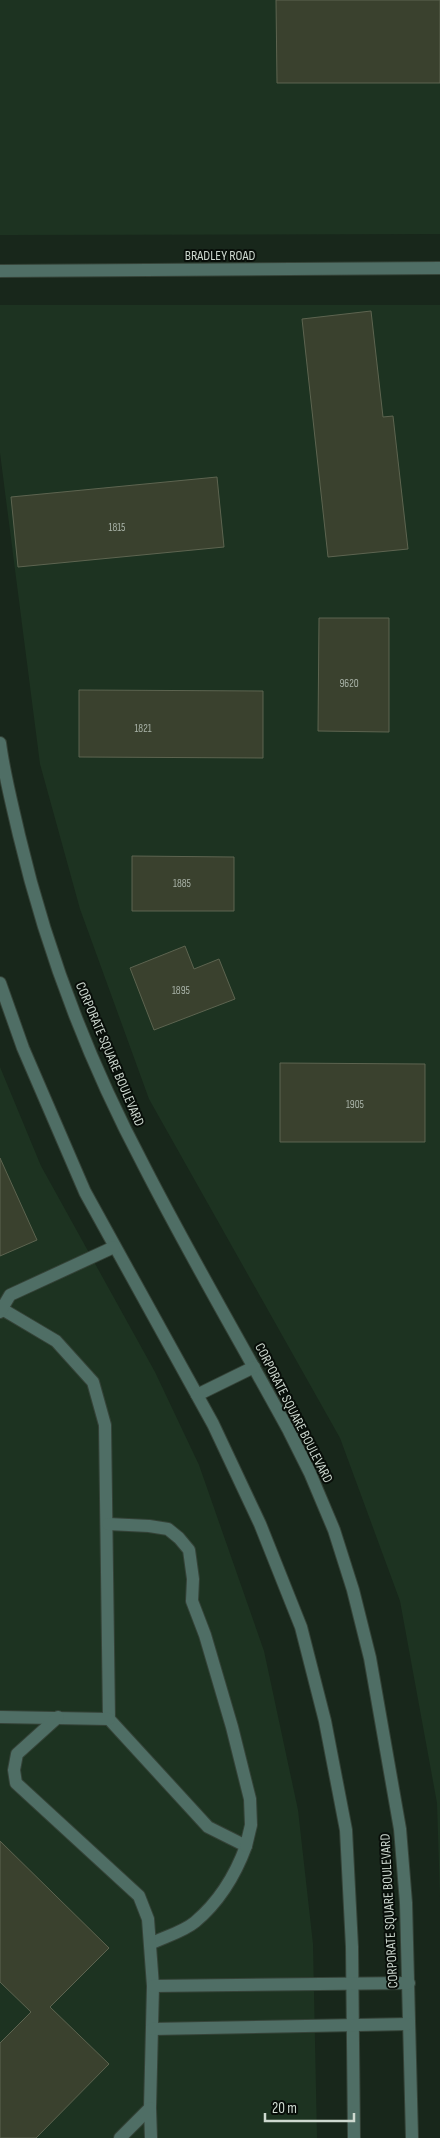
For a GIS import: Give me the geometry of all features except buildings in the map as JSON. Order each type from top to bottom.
[{"type":"street","name":"BRADLEY ROAD","points":[[0,272],[440,268]]},
{"type":"street","name":"CORPORATE SQUARE BOULEVARD","points":[[0,743],[2,762],[28,873],[47,938],[66,993],[104,1084],[143,1165],[290,1431],[314,1481],[334,1530],[358,1610],[370,1658],[400,1829],[406,1902],[412,2138]]},
{"type":"street","points":[[0,983],[52,1117],[85,1192],[213,1424],[260,1524],[302,1628],[326,1721],[346,1830],[352,1983],[354,2138]]},
{"type":"street","points":[[114,1247],[10,1295],[1,1311],[56,1341],[93,1382],[105,1425],[110,1719],[208,1827],[246,1846]]},
{"type":"street","points":[[197,1395],[254,1367]]},
{"type":"street","points":[[108,1524],[168,1529],[189,1550],[193,1578],[192,1601],[206,1635],[250,1799],[251,1825],[246,1846],[237,1870],[224,1892],[194,1923],[150,1944]]},
{"type":"street","points":[[0,1717],[110,1719]]},
{"type":"street","points":[[58,1717],[16,1754],[14,1770],[16,1784],[140,1896],[148,1919],[153,1986],[151,2138]]},
{"type":"street","points":[[153,1986],[408,1983]]},
{"type":"street","points":[[152,2029],[409,2024]]},
{"type":"street","points":[[120,2138],[150,2108]]},
{"type":"shaded area","points":[[0,0],[440,0],[440,234],[0,235]]},
{"type":"shaded area","points":[[0,305],[440,305],[440,1897],[437,1803],[400,1601],[340,1438],[149,1099],[80,909],[40,764],[0,453]]},
{"type":"shaded area","points":[[0,1067],[41,1166],[155,1372],[199,1465],[264,1651],[298,1810],[313,1944],[317,2138],[0,2138]]}]
